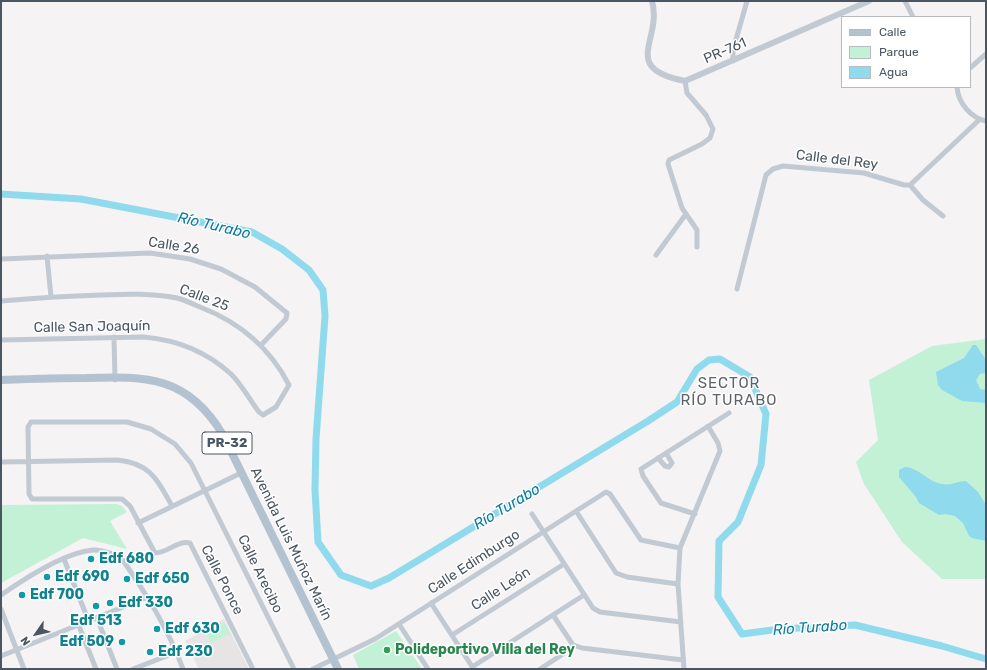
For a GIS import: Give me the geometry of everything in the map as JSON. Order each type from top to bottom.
[{"type":"main road","name":"Avenida Luis Muñoz Marín","points":[[1,384],[138,378],[159,382],[182,391],[194,400],[218,427],[332,660],[338,669]]},
{"type":"main road","name":"Avenida Luis Muñoz Marín","points":[[1,380],[115,379]]},
{"type":"main road","name":"Avenida Luis Muñoz Marín","points":[[332,660],[334,669]]},
{"type":"street","points":[[652,1],[654,18],[648,46],[649,61],[651,66],[665,77],[685,81],[687,93],[706,115],[713,129],[710,138],[702,144],[669,160],[668,164],[682,208],[697,230],[697,247]]},
{"type":"street","points":[[733,61],[733,50],[747,1]]},
{"type":"street","name":"PR-761","points":[[685,81],[870,1]]},
{"type":"street","points":[[905,1],[912,16]]},
{"type":"street","points":[[971,67],[986,54]]},
{"type":"street","points":[[956,88],[959,100],[969,112],[979,120],[986,121]]},
{"type":"street","points":[[943,216],[923,200],[910,185],[979,120]]},
{"type":"street","name":"Calle del Rey","points":[[737,288],[766,175],[773,169],[782,166],[864,173],[904,185],[910,185]]},
{"type":"street","points":[[656,255],[686,214]]},
{"type":"street","name":"Calle 26","points":[[1,259],[150,253],[190,259],[221,269],[255,287],[286,313],[286,319],[261,345]]},
{"type":"street","points":[[47,256],[51,297]]},
{"type":"street","name":"Calle 25","points":[[1,301],[51,297],[140,294],[178,299],[222,315],[244,330],[261,345],[282,370],[289,385],[276,407],[263,415],[254,405]]},
{"type":"street","points":[[114,337],[115,379]]},
{"type":"street","name":"Calle San Joaquín","points":[[1,340],[114,337],[164,339],[201,352],[232,375],[254,405]]},
{"type":"street","points":[[695,514],[661,503],[643,476],[641,469],[729,413]]},
{"type":"street","name":"Calle Arecibo","points":[[28,462],[28,428],[31,422],[127,422],[151,429],[175,444],[191,463],[294,669]]},
{"type":"street","points":[[684,669],[678,584],[680,548],[720,451],[718,443],[708,426]]},
{"type":"street","points":[[658,458],[665,466],[669,467],[672,463],[666,453]]},
{"type":"street","points":[[1,462],[130,461],[143,467],[154,476],[172,506]]},
{"type":"street","name":"Calle Ponce","points":[[28,462],[29,494],[32,499],[122,499],[130,506],[155,553],[160,553],[183,541],[190,543],[252,669]]},
{"type":"street","points":[[138,523],[240,473]]},
{"type":"street","name":"Calle Edimburgo","points":[[313,669],[399,624],[606,492],[610,494],[641,540],[680,548]]},
{"type":"street","points":[[576,511],[616,573],[627,577],[678,584]]},
{"type":"street","points":[[532,514],[593,608],[600,612],[681,622]]},
{"type":"street","points":[[1,595],[22,580],[64,559],[93,550],[120,556],[148,597],[177,652],[183,669]]},
{"type":"street","points":[[64,559],[89,622]]},
{"type":"street","name":"Calle León","points":[[452,635],[564,564]]},
{"type":"street","points":[[431,603],[473,668],[584,595]]},
{"type":"street","points":[[1,656],[17,651],[148,597]]},
{"type":"street","points":[[1,609],[24,669]]},
{"type":"street","points":[[554,615],[573,644],[582,648],[683,660]]},
{"type":"street","points":[[97,618],[117,669]]},
{"type":"street","points":[[399,624],[428,669]]},
{"type":"street","points":[[79,626],[96,669]]},
{"type":"street","points":[[540,669],[563,654],[573,644]]},
{"type":"street","points":[[133,669],[177,652]]},
{"type":"shaded area","points":[[224,619],[249,669],[199,669],[185,641]]},
{"type":"green space","points":[[986,339],[986,579],[942,579],[902,542],[864,484],[856,462],[878,440],[869,380],[932,346]]},
{"type":"green space","points":[[117,504],[122,506],[127,512],[110,521],[127,549],[83,538],[1,583],[1,505]]},
{"type":"green space","points":[[224,623],[230,634],[211,643],[206,632]]},
{"type":"green space","name":"Polideportivo Villa del Rey","points":[[396,631],[422,669],[359,669],[353,655]]},
{"type":"water","points":[[973,345],[976,345],[986,360],[986,373],[980,374],[976,380],[980,389],[986,390],[986,403],[962,401],[942,390],[938,385],[936,372],[964,358]]},
{"type":"water","points":[[905,467],[915,470],[937,483],[948,484],[966,481],[978,492],[986,505],[986,541],[969,536],[963,523],[955,516],[945,514],[939,515],[919,503],[916,497],[899,477],[899,470]]},
{"type":"waterway","name":"Río Turabo","points":[[1,194],[81,199],[252,232],[282,249],[309,270],[323,290],[325,316],[316,439],[315,490],[318,542],[341,575],[371,586],[389,578],[677,402],[697,369],[709,360],[720,359],[750,377],[766,414],[761,465],[738,522],[719,541],[718,597],[742,634],[780,629],[855,625],[942,646],[986,659]]},
{"type":"place","name":"Edf 680","points":[[91,559]]},
{"type":"place","name":"Edf 690","points":[[47,577]]},
{"type":"place","name":"Edf 650","points":[[127,579]]},
{"type":"place","name":"Edf 700","points":[[22,595]]},
{"type":"place","name":"Edf 330","points":[[110,603]]},
{"type":"place","name":"Edf 513","points":[[96,606]]},
{"type":"place","name":"Edf 630","points":[[157,629]]},
{"type":"place","name":"Edf 509","points":[[122,642]]},
{"type":"place","name":"Polideportivo Villa del Rey","points":[[387,650]]},
{"type":"place","name":"Edf 230","points":[[150,652]]},
{"type":"district","name":"SECTOR RÍO TURABO","points":[[729,392]]}]
